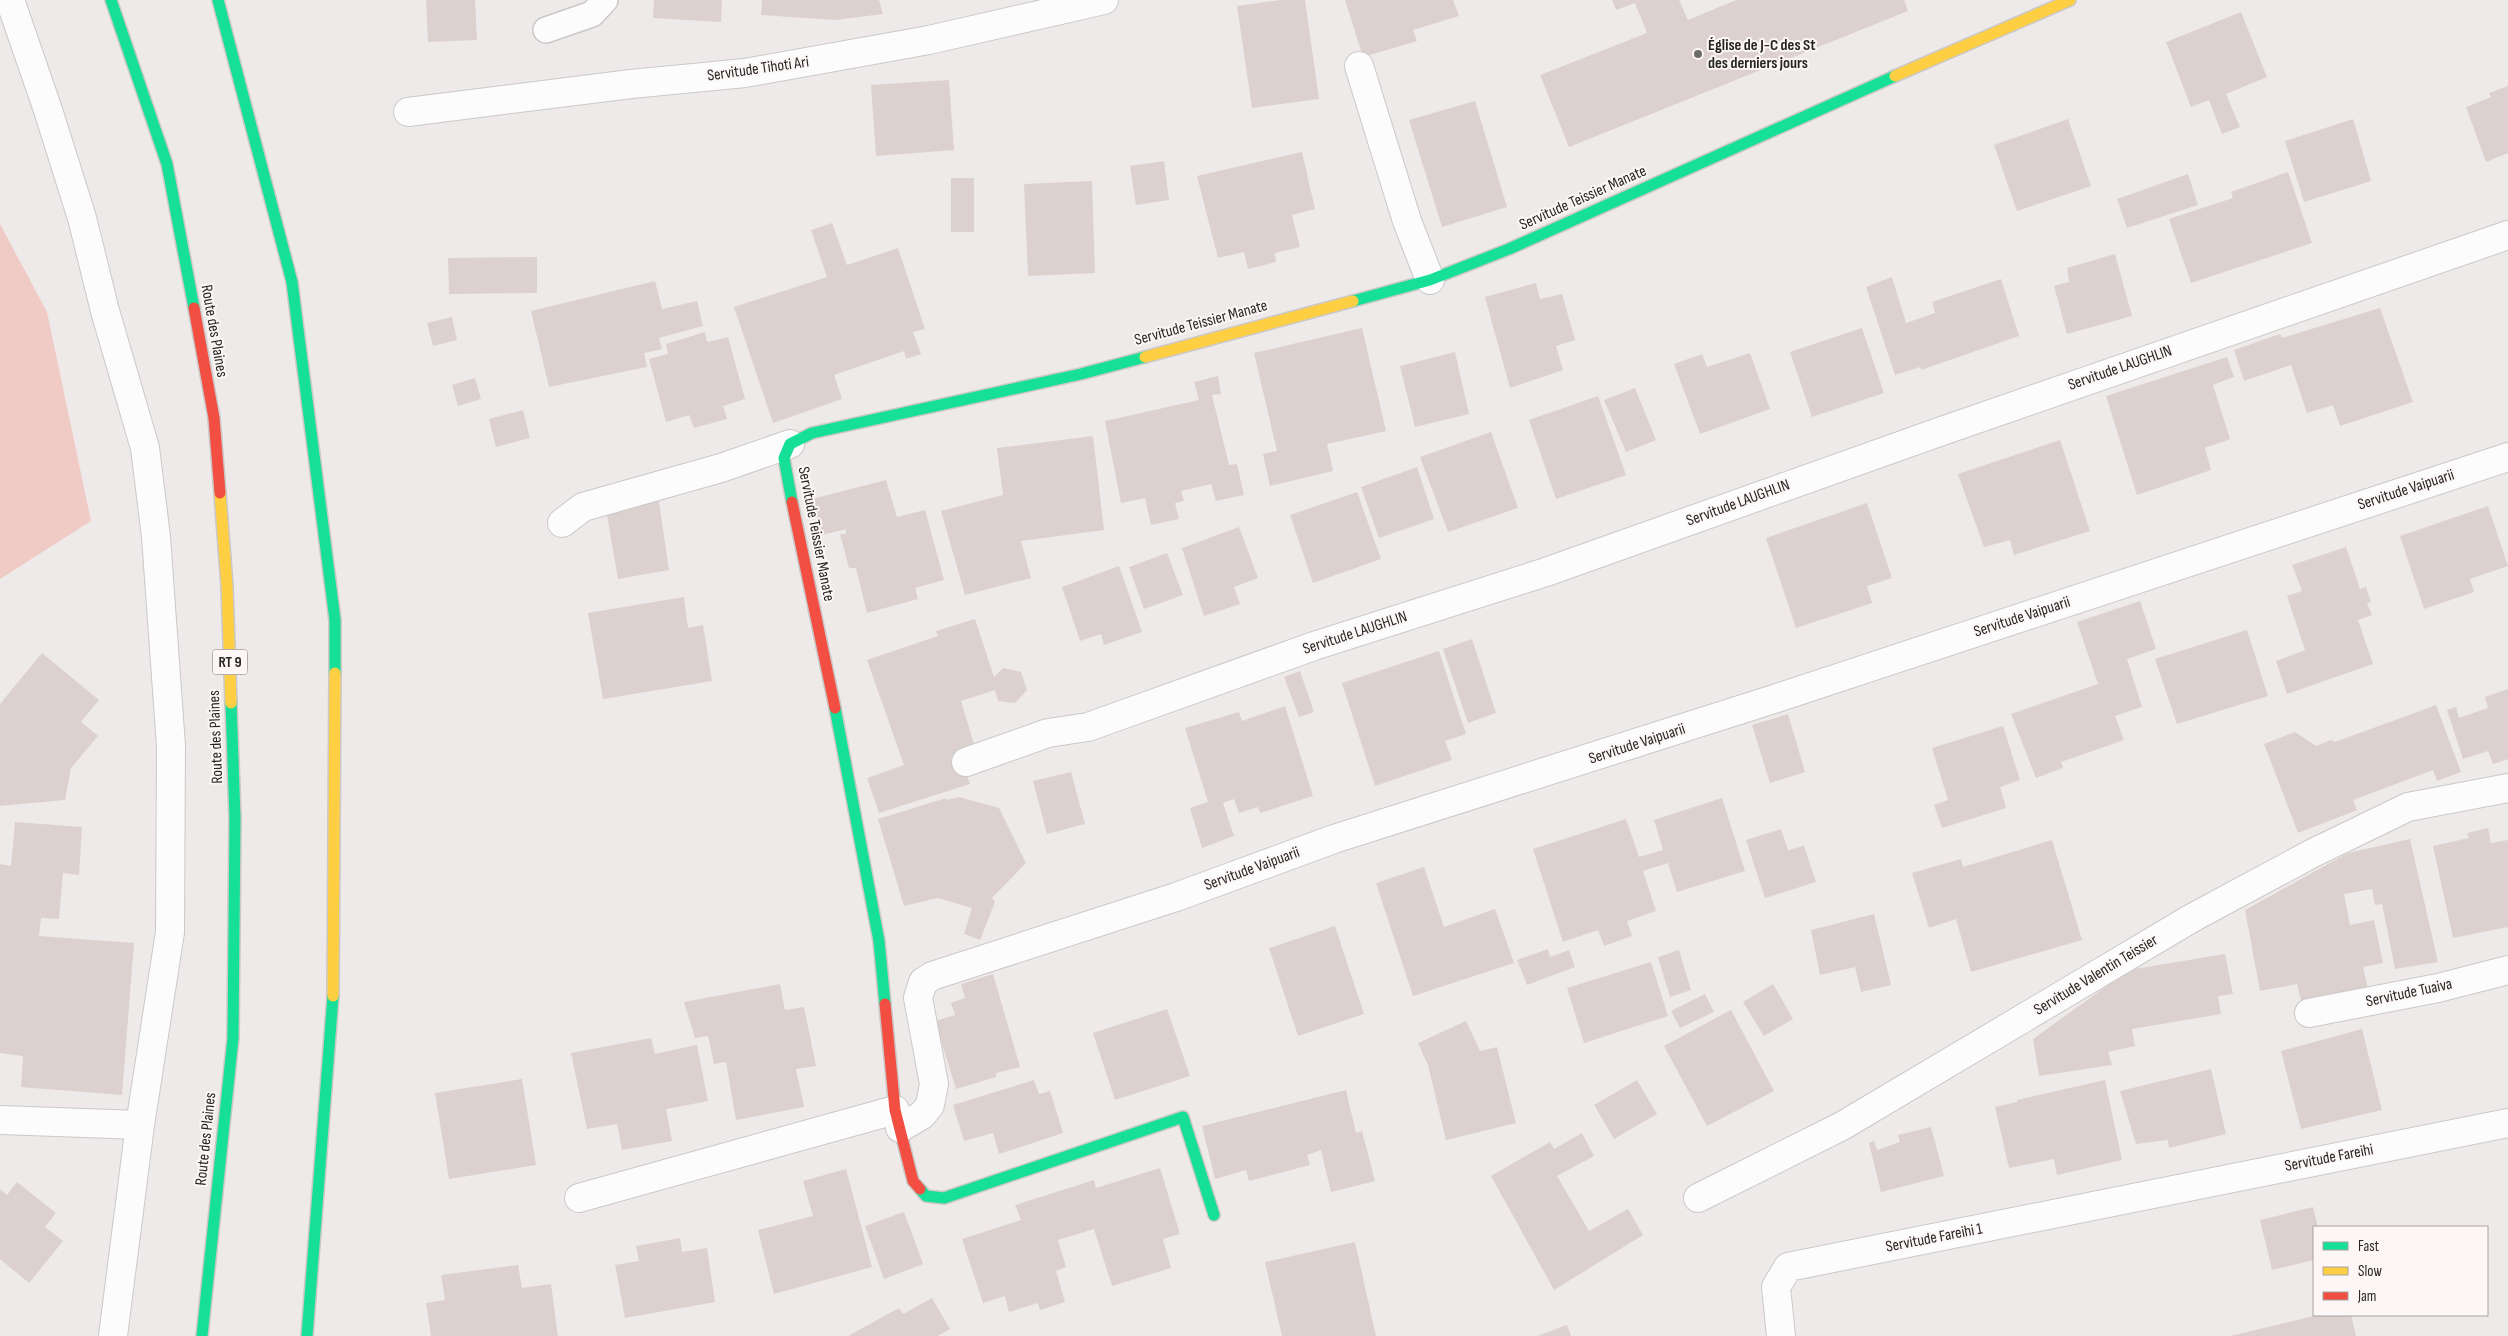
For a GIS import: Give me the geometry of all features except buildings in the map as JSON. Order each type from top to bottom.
[{"type":"main road","name":"Route des Plaines","points":[[111,0],[167,164],[214,418],[227,586],[236,818],[233,1038],[202,1336]]},
{"type":"main road","points":[[218,0],[292,282],[334,620],[333,1014],[307,1336]]},
{"type":"main road","name":"Servitude Teissier Manate","points":[[1214,1214],[1182,1117],[944,1198],[926,1196],[914,1181],[898,1119],[878,935],[850,779],[788,484],[784,458],[790,444],[812,433],[1081,374],[1430,280],[1509,249],[1997,30],[2070,0]]},
{"type":"street","points":[[10,0],[48,110],[82,218],[105,311],[145,448],[156,537],[171,746],[170,932],[140,1125],[113,1336]]},
{"type":"street","name":"Servitude Tihoti Ari","points":[[408,112],[631,84],[745,73],[929,40],[1104,0]]},
{"type":"street","points":[[1359,66],[1407,221],[1430,280]]},
{"type":"street","name":"Servitude LAUGHLIN","points":[[966,762],[1048,733],[1088,727],[1314,646],[1546,572],[1942,430],[2508,234]]},
{"type":"street","points":[[562,523],[583,507],[720,468],[790,444]]},
{"type":"street","name":"Servitude Vaipuarii","points":[[579,1198],[898,1119],[922,1115],[930,1104],[934,1084],[918,998],[923,982],[932,976],[1176,897],[1334,839],[1774,699],[2508,457]]},
{"type":"street","name":"Servitude Valentin Teissier","points":[[1698,1198],[1842,1126],[2192,918],[2313,853],[2408,807],[2508,788]]},
{"type":"street","name":"Servitude Tuaiva","points":[[2309,1013],[2438,988],[2508,970]]},
{"type":"street","points":[[0,1120],[140,1125]]},
{"type":"street","name":"Servitude Fareihi","points":[[2151,1194],[2508,1123]]},
{"type":"street","name":"Servitude Fareihi 1","points":[[1781,1336],[1776,1287],[1788,1267],[2151,1194]]},
{"type":"lane","points":[[546,30],[592,14],[605,0]]},
{"type":"shaded area","points":[[0,224],[47,312],[91,521],[0,579]]},
{"type":"traffic: fast","points":[[111,0],[167,164],[194,308]]},
{"type":"traffic: fast","points":[[218,0],[292,282],[335,620],[335,673]]},
{"type":"traffic: fast","points":[[1353,301],[1430,280],[1509,249],[1895,76]]},
{"type":"traffic: fast","points":[[792,502],[784,458],[790,444],[812,433],[1081,374],[1145,357]]},
{"type":"traffic: fast","points":[[202,1336],[233,1038],[235,818],[231,703]]},
{"type":"traffic: fast","points":[[835,708],[879,941],[885,1004]]},
{"type":"traffic: fast","points":[[307,1336],[333,996]]},
{"type":"traffic: fast","points":[[920,1189],[926,1196],[944,1198],[1183,1117],[1214,1215]]},
{"type":"traffic: slow","points":[[1895,76],[2070,0]]},
{"type":"traffic: slow","points":[[1145,357],[1353,301]]},
{"type":"traffic: slow","points":[[220,493],[227,586],[231,703]]},
{"type":"traffic: slow","points":[[333,996],[335,673]]},
{"type":"traffic: jam","points":[[194,308],[214,418],[220,493]]},
{"type":"traffic: jam","points":[[792,502],[835,708]]},
{"type":"traffic: jam","points":[[885,1004],[895,1110],[913,1181],[920,1189]]},
{"type":"place","name":"Église de J-C des St des derniers jours","points":[[1698,54]]}]
